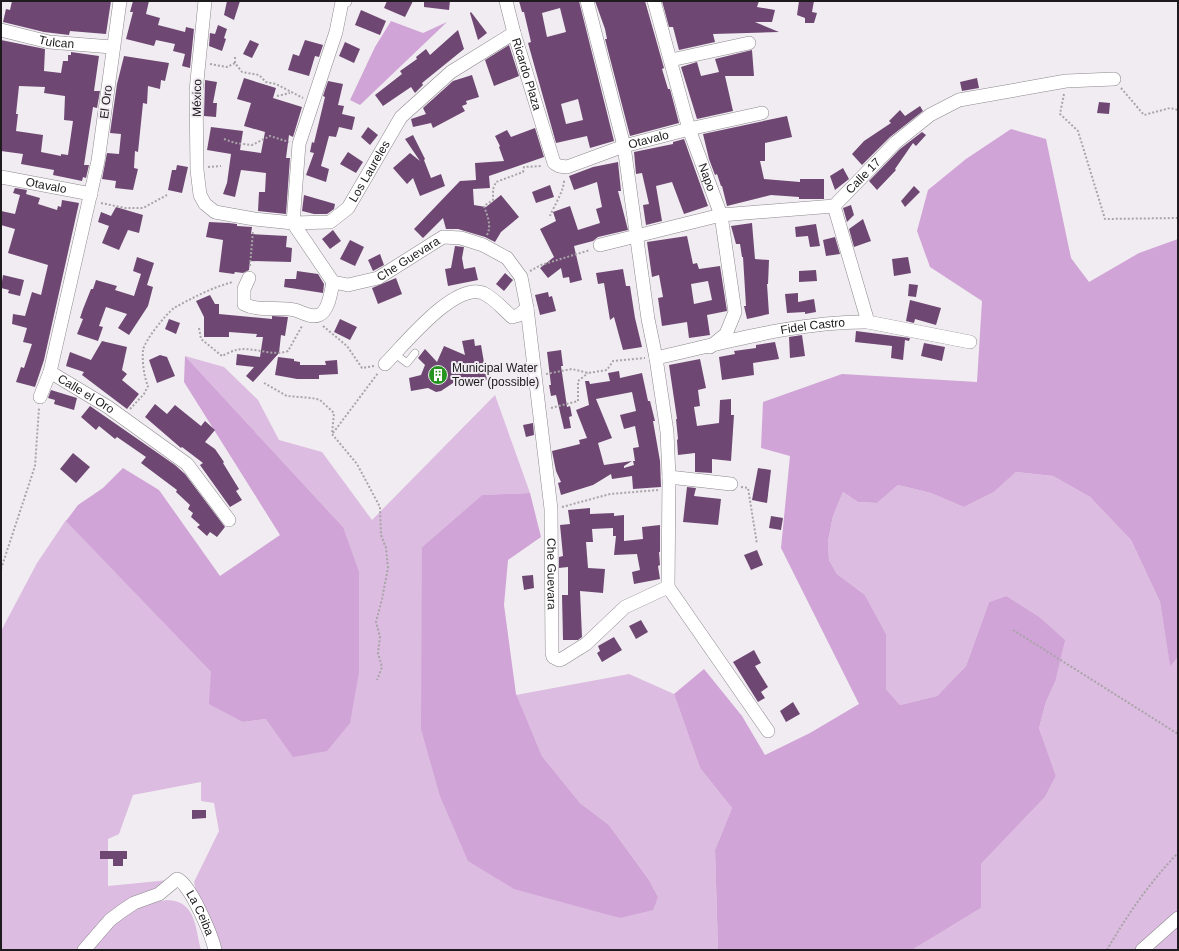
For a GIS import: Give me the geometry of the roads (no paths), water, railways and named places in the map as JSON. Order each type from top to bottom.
[{"type":"street","name":"El Oro","points":[[90,198],[98,161],[112,46],[120,1]]},
{"type":"street","name":"México","points":[[200,194],[197,170],[196,99],[204,1]]},
{"type":"street","points":[[249,278],[244,289],[244,304],[253,309],[276,307],[295,310],[308,315],[319,315],[324,310],[333,282],[293,223],[299,144],[336,32],[342,2],[345,1]]},
{"type":"street","name":"Ricardo Plaza","points":[[506,1],[514,33],[554,163]]},
{"type":"street","points":[[588,1],[624,146],[648,319],[656,358],[667,432],[669,483],[668,587],[768,731]]},
{"type":"street","name":"Napo","points":[[654,1],[689,129],[721,215],[735,312],[726,334],[710,347]]},
{"type":"street","name":"Tulcan","points":[[1,30],[49,42],[112,46]]},
{"type":"street","name":"Los Laureles","points":[[200,194],[205,204],[215,212],[254,219],[293,223],[330,222],[348,208],[401,117],[451,72],[514,33]]},
{"type":"street","points":[[671,60],[749,43]]},
{"type":"street","name":"Calle 17","points":[[834,206],[895,143],[930,116],[959,100],[1066,81],[1114,79]]},
{"type":"street","name":"Otavalo","points":[[554,163],[559,166],[567,167],[624,146],[689,129],[762,113]]},
{"type":"street","name":"Otavalo","points":[[1,177],[90,198]]},
{"type":"street","name":"Calle el Oro","points":[[90,198],[50,372],[123,417],[187,464],[229,520]]},
{"type":"street","points":[[600,245],[721,215],[834,206],[868,322]]},
{"type":"street","name":"Che Guevara","points":[[333,282],[348,285],[378,278],[443,237],[461,238],[483,245],[507,258],[520,277],[527,308],[551,509],[552,653],[556,659],[562,659],[586,644],[625,607],[668,587]]},
{"type":"street","points":[[385,364],[447,302],[470,291],[483,293],[496,301],[512,317],[519,315],[527,308]]},
{"type":"street","name":"Fidel Castro","points":[[656,358],[775,332],[852,322],[868,322],[970,342]]},
{"type":"street","points":[[40,397],[50,372]]},
{"type":"street","points":[[669,483],[731,484]]},
{"type":"street","name":"La Ceiba","points":[[84,950],[110,920],[138,901],[159,894],[175,880],[180,880],[196,905],[209,931],[215,950]]},
{"type":"street","points":[[1142,950],[1178,918]]},
{"type":"lane","points":[[396,354],[407,363],[415,353]]},
{"type":"place","name":"Municipal Water Tower (possible)","points":[[438,375]]}]
